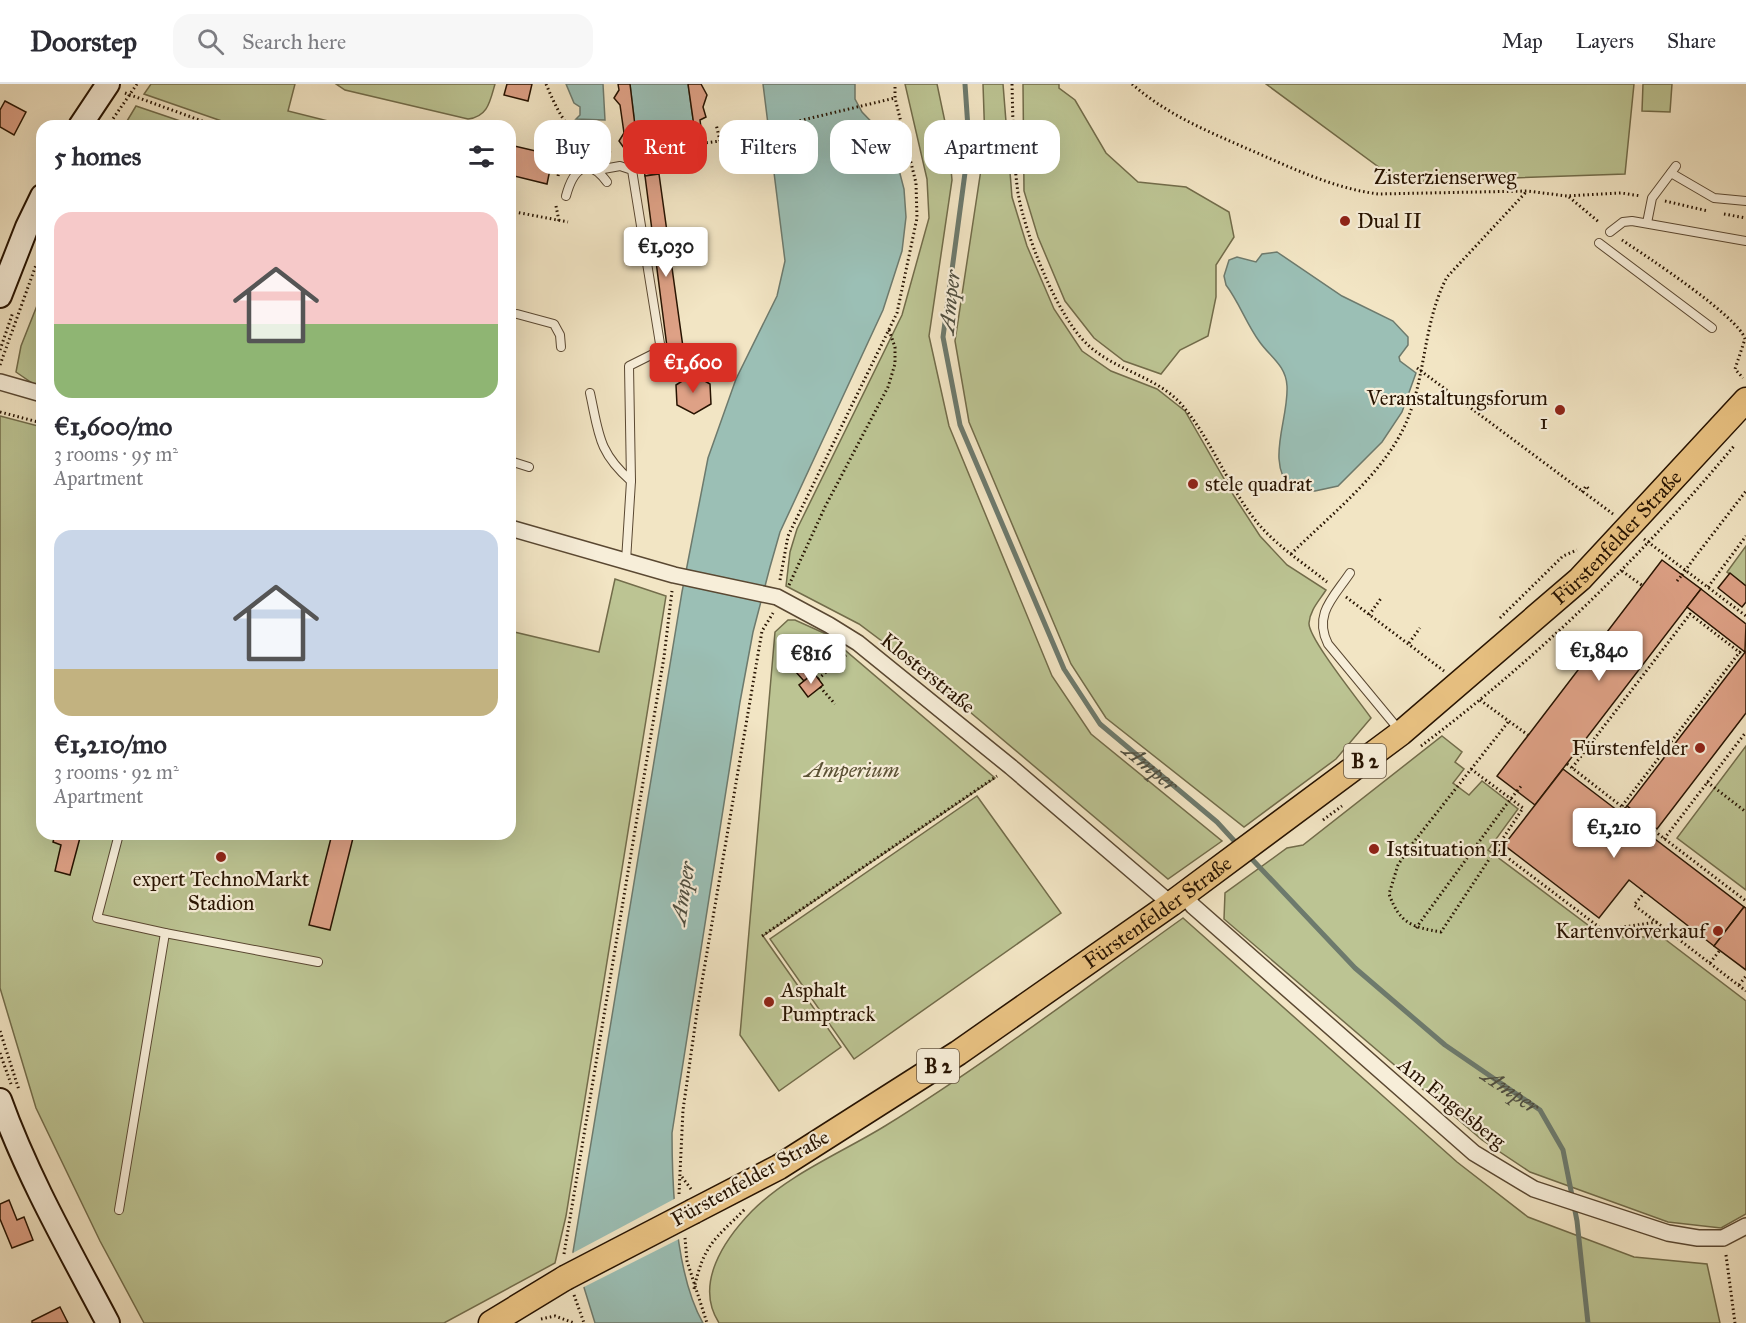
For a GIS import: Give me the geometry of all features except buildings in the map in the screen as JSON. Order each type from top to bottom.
[{"type":"main road","name":"Fürstenfelder Straße","points":[[491,1323],[688,1199],[779,1167],[958,1053],[1268,834],[1401,733],[1542,614],[1630,527],[1746,400]]},
{"type":"street","points":[[86,120],[115,88]]},
{"type":"street","points":[[0,296],[36,210]]},
{"type":"street","points":[[0,382],[36,392]]},
{"type":"street","name":"Klosterstraße","points":[[516,530],[679,577],[774,597],[858,643],[1177,899]]},
{"type":"street","name":"Am Engelsberg","points":[[1177,899],[1193,906],[1474,1153],[1534,1189],[1668,1233],[1698,1238],[1723,1238],[1746,1226]]},
{"type":"street","points":[[0,1100],[11,1132],[39,1190],[108,1323]]},
{"type":"lane","points":[[611,168],[620,166],[632,170],[661,350],[629,366],[631,481],[626,561]]},
{"type":"lane","points":[[1647,223],[1652,198],[1677,166]]},
{"type":"lane","points":[[1671,173],[1714,198],[1746,201]]},
{"type":"lane","points":[[566,196],[571,179],[575,174]]},
{"type":"lane","points":[[601,174],[607,182]]},
{"type":"lane","points":[[1610,232],[1623,222],[1647,223],[1746,241]]},
{"type":"lane","points":[[1599,243],[1712,328]]},
{"type":"lane","points":[[517,314],[554,324],[560,335],[561,347]]},
{"type":"lane","points":[[590,393],[604,450],[612,464],[631,481]]},
{"type":"lane","points":[[516,463],[529,466]]},
{"type":"lane","points":[[1350,573],[1322,620],[1322,632],[1329,644],[1401,733]]},
{"type":"lane","points":[[117,840],[97,918],[318,962]]},
{"type":"lane","points":[[119,1210],[165,933]]},
{"type":"path","points":[[112,120],[137,84]]},
{"type":"path","points":[[546,84],[565,120]]},
{"type":"path","points":[[688,1199],[681,1176],[680,1142],[683,1110],[723,853],[762,631],[774,611],[774,597],[788,536],[897,313],[918,218],[916,183],[895,98],[895,84]]},
{"type":"path","points":[[1012,84],[1018,193],[1032,242],[1058,303],[1086,344],[1113,364],[1162,387],[1179,402],[1200,429],[1253,518],[1273,540],[1448,674]]},
{"type":"path","name":"Zisterzienserweg","points":[[1132,84],[1185,120],[1292,168],[1353,191],[1378,195],[1527,191],[1567,196],[1622,193],[1746,218]]},
{"type":"path","points":[[115,88],[199,120]]},
{"type":"path","points":[[803,120],[895,98]]},
{"type":"path","points":[[622,154],[720,141],[716,124]]},
{"type":"path","points":[[611,153],[616,154]]},
{"type":"path","points":[[1291,554],[1371,474],[1394,445],[1410,412],[1422,372],[1424,348],[1434,308],[1447,277],[1527,191]]},
{"type":"path","points":[[516,212],[568,222]]},
{"type":"path","points":[[0,365],[36,264]]},
{"type":"path","points":[[774,597],[788,585],[825,507],[888,387],[895,364],[895,347],[889,330]]},
{"type":"path","points":[[1417,368],[1746,616]]},
{"type":"path","points":[[0,411],[36,421]]},
{"type":"path","points":[[1582,492],[1586,486],[1590,490]]},
{"type":"path","points":[[1677,581],[1746,491]]},
{"type":"path","points":[[1708,587],[1746,536]]},
{"type":"path","points":[[1622,571],[1643,586]]},
{"type":"path","points":[[584,1323],[567,1277],[566,1245],[679,577]]},
{"type":"path","points":[[1369,615],[1382,597]]},
{"type":"path","points":[[1567,764],[1572,768],[1623,807],[1742,652],[1690,615],[1572,768]]},
{"type":"path","points":[[1409,643],[1420,628]]},
{"type":"path","points":[[819,679],[858,643]]},
{"type":"path","points":[[820,687],[835,704]]},
{"type":"path","points":[[1471,695],[1528,735]]},
{"type":"path","points":[[1472,769],[1523,808],[1441,932],[1416,928],[1399,917],[1389,894],[1390,883],[1409,848],[1509,721]]},
{"type":"path","points":[[1664,839],[1746,732]]},
{"type":"path","points":[[762,936],[1011,767]]},
{"type":"path","points":[[1707,782],[1746,812]]},
{"type":"path","points":[[1416,928],[1522,785]]},
{"type":"path","points":[[1640,820],[1746,902]]},
{"type":"path","points":[[1496,849],[1603,930],[1657,922]]},
{"type":"path","points":[[1674,854],[1678,849]]},
{"type":"path","points":[[1721,889],[1724,885]]},
{"type":"path","points":[[1644,892],[1635,905],[1746,991]]},
{"type":"path","points":[[1710,963],[1720,950]]},
{"type":"path","points":[[1739,985],[1746,976]]},
{"type":"path","points":[[681,1176],[688,1199]]},
{"type":"path","points":[[694,1288],[701,1258],[711,1243],[748,1206]]},
{"type":"path","points":[[685,1236],[687,1261],[707,1323]]},
{"type":"path","points":[[1723,1238],[1735,1323]]},
{"type":"path","points":[[562,1252],[566,1245]]},
{"type":"path","points":[[535,1321],[555,1316],[574,1323]]},
{"type":"green space","points":[[151,84],[295,84],[288,111],[324,120],[219,120],[144,94]]},
{"type":"green space","points":[[336,84],[495,84],[490,102],[484,112],[475,118],[468,119],[345,90]]},
{"type":"green space","points":[[905,84],[937,84],[945,120],[924,120],[924,166]]},
{"type":"green space","points":[[983,84],[1003,84],[1006,120],[984,120]]},
{"type":"green space","points":[[1023,84],[1059,84],[1059,88],[1075,100],[1106,153],[1138,182],[1186,187],[1229,212],[1234,237],[1216,265],[1216,297],[1208,336],[1180,350],[1161,374],[1124,361],[1094,338],[1065,301],[1038,237],[1024,191],[1024,174],[1060,174],[1060,120],[1023,120]]},
{"type":"green space","points":[[1266,84],[1634,84],[1625,174],[1399,182]]},
{"type":"green space","points":[[1643,84],[1672,84],[1670,112],[1642,111]]},
{"type":"green space","points":[[136,106],[177,120],[128,120]]},
{"type":"green space","points":[[926,174],[951,174],[929,336],[949,426],[1052,676],[1091,734],[1222,841],[1168,879],[919,669],[859,624],[786,586],[790,552],[797,529],[902,315],[929,218]]},
{"type":"green space","points":[[980,174],[1010,174],[1012,197],[1027,246],[1054,309],[1082,351],[1111,371],[1157,389],[1185,411],[1260,536],[1287,565],[1326,590],[1311,614],[1309,623],[1311,631],[1325,655],[1371,718],[1336,759],[1244,827],[1106,718],[1071,664],[969,422],[955,341]]},
{"type":"green space","points":[[36,308],[36,385],[16,372],[21,346]]},
{"type":"green space","points":[[0,416],[36,425],[36,840],[516,840],[516,632],[599,652],[615,579],[666,596],[566,1216],[555,1263],[444,1323],[144,1323],[100,1241],[36,1108],[0,988]]},
{"type":"green space","points":[[1746,546],[1746,586],[1727,572]]},
{"type":"green space","name":"Amperium","points":[[788,620],[795,620],[826,634],[995,778],[763,936],[841,1047],[779,1091],[740,1035],[775,632]]},
{"type":"green space","points":[[1442,736],[1462,752],[1455,762],[1464,769],[1453,783],[1469,795],[1482,781],[1518,809],[1488,850],[1604,937],[1662,937],[1746,1001],[1746,1214],[1721,1228],[1668,1222],[1530,1172],[1482,1140],[1224,919],[1225,893],[1287,848],[1303,845]]},
{"type":"green space","points":[[1746,746],[1746,890],[1677,838]]},
{"type":"green space","points":[[977,796],[1061,913],[854,1059],[770,939]]},
{"type":"green space","points":[[1183,918],[1457,1162],[1528,1217],[1634,1257],[1707,1264],[1720,1323],[719,1323],[712,1308],[711,1278],[723,1249],[752,1211],[799,1175],[923,1102]]},
{"type":"water","points":[[566,84],[603,84],[605,120],[576,119],[580,115],[580,107],[574,103]]},
{"type":"water","points":[[630,84],[688,84],[693,120],[634,120]]},
{"type":"water","points":[[763,84],[855,84],[855,99],[870,120],[830,120],[830,174],[900,174],[904,189],[906,217],[902,251],[883,310],[780,532],[753,632],[740,702],[672,1133],[673,1179],[681,1257],[694,1304],[703,1323],[595,1323],[573,1252],[682,592],[708,458],[736,379],[777,296],[785,261],[774,174],[818,174],[818,120],[767,120]]},
{"type":"water","points":[[1277,252],[1342,296],[1393,321],[1408,337],[1408,345],[1399,357],[1400,361],[1416,373],[1402,412],[1382,442],[1338,486],[1315,491],[1293,491],[1284,480],[1279,454],[1287,399],[1284,372],[1254,334],[1226,285],[1224,276],[1229,260],[1237,257],[1256,262],[1262,254]]},
{"type":"pier","points":[[678,1197],[683,1237],[580,1289],[571,1254]]},
{"type":"waterway","name":"Amper","points":[[965,84],[969,143],[943,337],[960,425],[1064,669],[1100,724],[1217,822],[1239,846]]},
{"type":"waterway","name":"Amper","points":[[1248,855],[1355,968],[1445,1045],[1540,1110],[1563,1150],[1577,1221],[1588,1323]]},
{"type":"place","name":"Dual II","points":[[1345,221]]},
{"type":"place","name":"Veranstaltungsforum 1","points":[[1560,410]]},
{"type":"place","name":"stele quadrat","points":[[1193,484]]},
{"type":"place","name":"Fürstenfelder","points":[[1700,748]]},
{"type":"place","name":"Istsituation II","points":[[1374,849]]},
{"type":"place","name":"expert TechnoMarkt Stadion","points":[[221,857]]},
{"type":"place","name":"Kartenvorverkauf","points":[[1718,931]]},
{"type":"place","name":"Asphalt Pumptrack","points":[[769,1002]]}]
